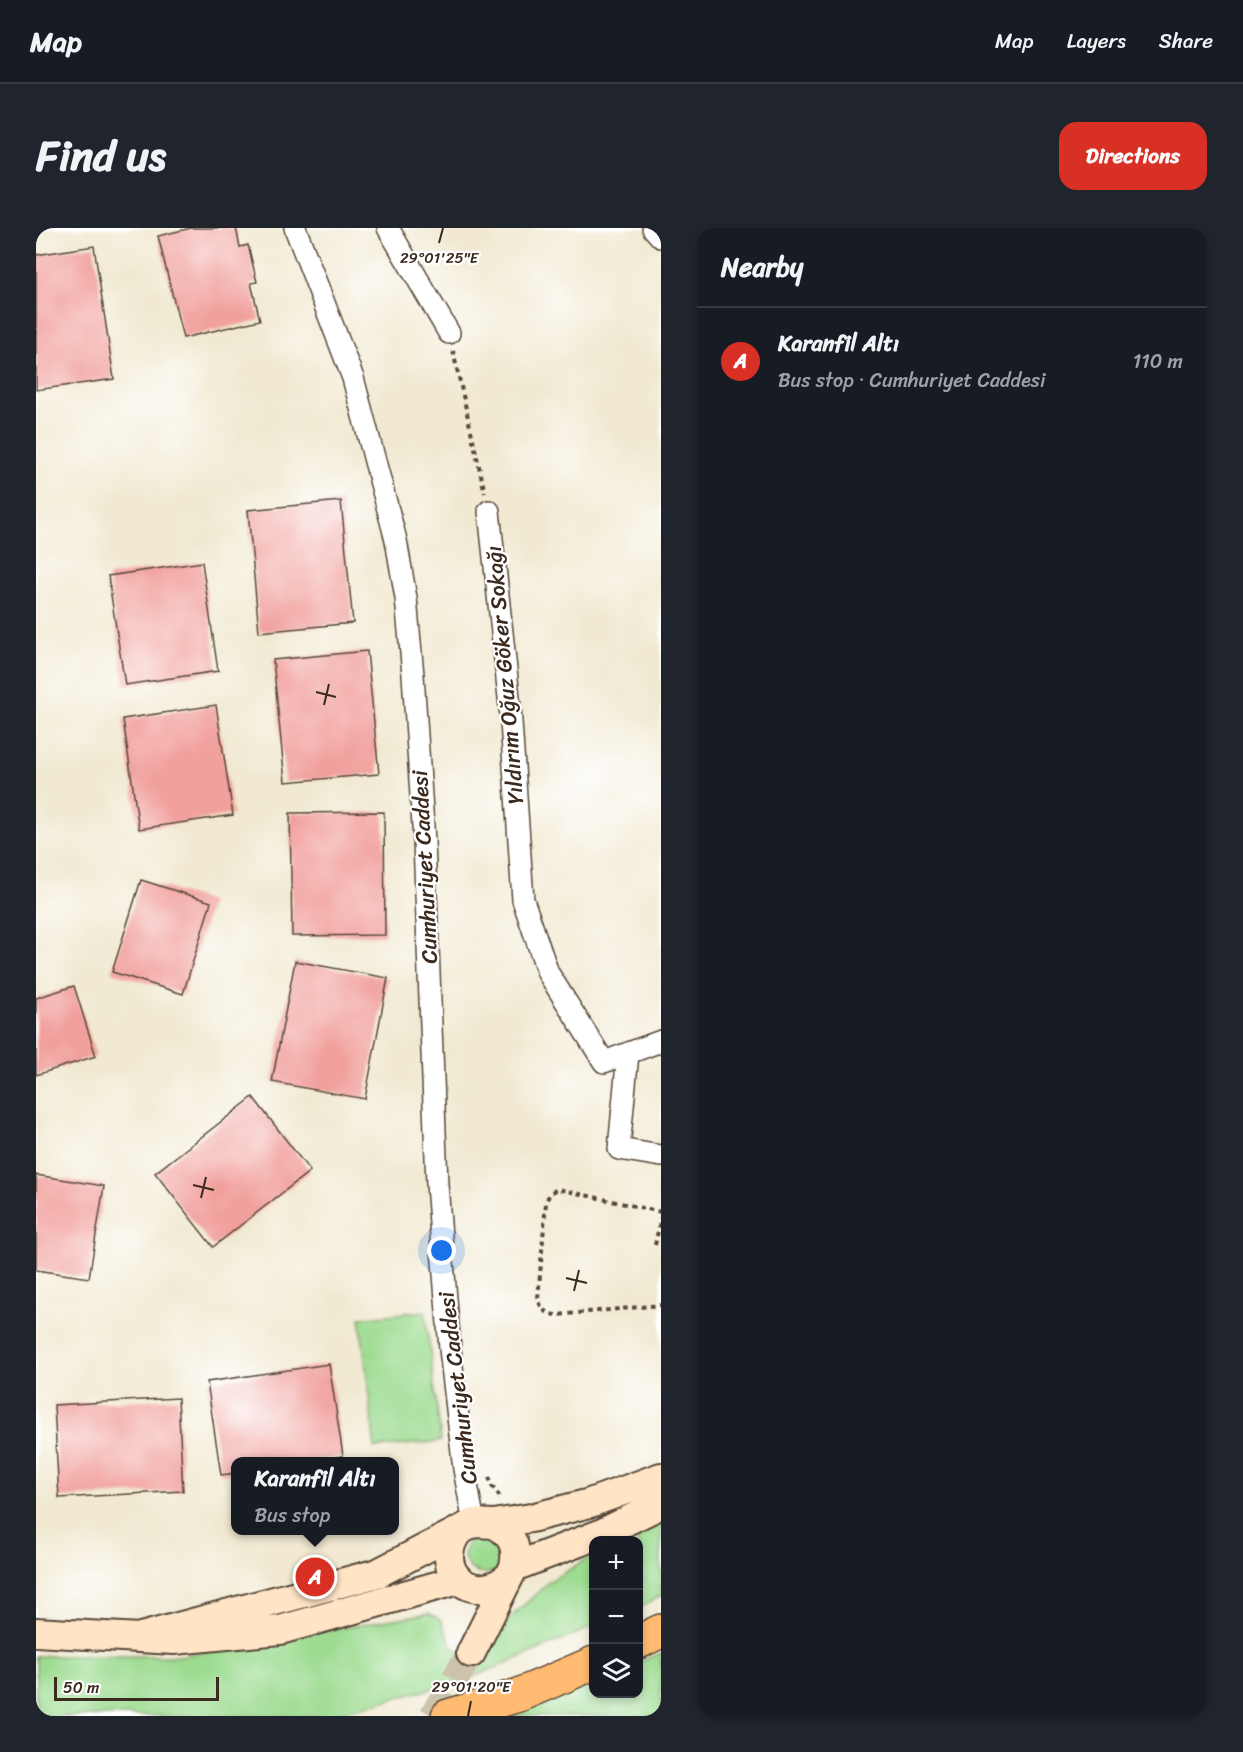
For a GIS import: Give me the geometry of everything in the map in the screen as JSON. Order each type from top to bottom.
[{"type":"highway","points":[[643,1640],[661,1631]]},
{"type":"highway","points":[[448,1716],[519,1695],[589,1666]]},
{"type":"main road","points":[[141,1637],[378,1573],[475,1526],[531,1518],[590,1503],[661,1477]]},
{"type":"main road","points":[[36,1632],[174,1640],[280,1630],[464,1583],[480,1589],[491,1588],[501,1584],[511,1572],[600,1534],[661,1504]]},
{"type":"main road","points":[[475,1526],[503,1528],[515,1546],[516,1557],[511,1572],[475,1646],[478,1615],[464,1583],[453,1572],[449,1562],[448,1552],[452,1541],[475,1526]]},
{"type":"street","name":"Cumhuriyet Caddesi","points":[[295,228],[353,378],[396,540],[406,598],[424,841],[440,1227],[451,1360],[464,1469],[475,1526]]},
{"type":"street","points":[[388,228],[449,333]]},
{"type":"street","points":[[653,228],[661,237]]},
{"type":"street","name":"Yıldırım Oğuz Göker Sokağı","points":[[489,511],[510,707],[523,900],[548,973],[604,1062],[661,1041]]},
{"type":"street","points":[[628,1053],[619,1149],[661,1156]]},
{"type":"path","points":[[449,333],[489,511]]},
{"type":"path","points":[[661,1212],[558,1189],[550,1193],[546,1202],[538,1299],[541,1309],[548,1314],[557,1315],[661,1305]]},
{"type":"path","points":[[656,1245],[661,1217]]},
{"type":"green space","points":[[425,1311],[441,1441],[375,1448],[360,1318]]},
{"type":"green space","points":[[661,1524],[661,1596],[643,1606],[643,1536],[628,1536]]},
{"type":"green space","points":[[474,1537],[493,1537],[503,1552],[499,1566],[493,1572],[485,1574],[478,1572],[466,1562],[464,1555],[466,1546]]},
{"type":"green space","points":[[589,1557],[589,1629],[468,1679],[327,1716],[36,1716],[36,1656],[180,1656],[429,1613],[441,1620],[452,1646],[479,1665],[510,1618],[550,1581]]},
{"type":"green space","points":[[661,1653],[661,1716],[494,1716],[589,1681],[589,1698],[643,1698],[643,1660]]},
{"type":"building","points":[[191,228],[236,228],[240,247],[248,245],[257,282],[251,283],[260,320],[183,338],[158,236]]},
{"type":"building","points":[[94,246],[114,379],[36,390],[36,255]]},
{"type":"building","points":[[341,501],[353,623],[259,632],[248,510]]},
{"type":"building","points":[[202,562],[218,671],[125,685],[108,576]]},
{"type":"building","points":[[367,651],[379,774],[285,782],[273,660]]},
{"type":"building","points":[[216,705],[233,815],[139,829],[123,719]]},
{"type":"building","points":[[384,812],[385,935],[292,936],[290,813]]},
{"type":"building","points":[[141,880],[211,902],[183,994],[112,972]]},
{"type":"building","points":[[295,961],[388,978],[365,1099],[272,1082]]},
{"type":"building","points":[[74,986],[96,1056],[36,1075],[36,998]]},
{"type":"building","points":[[253,1097],[310,1171],[213,1247],[155,1173]]},
{"type":"building","points":[[36,1175],[104,1186],[89,1278],[36,1270]]},
{"type":"building","points":[[329,1364],[343,1456],[231,1457],[231,1474],[221,1475],[207,1382]]},
{"type":"building","points":[[178,1398],[183,1491],[59,1498],[54,1405]]},
{"type":"tunnel","points":[[433,1716],[471,1653]]},
{"type":"place","name":"Karanfil Altı","points":[[315,1577]]}]
